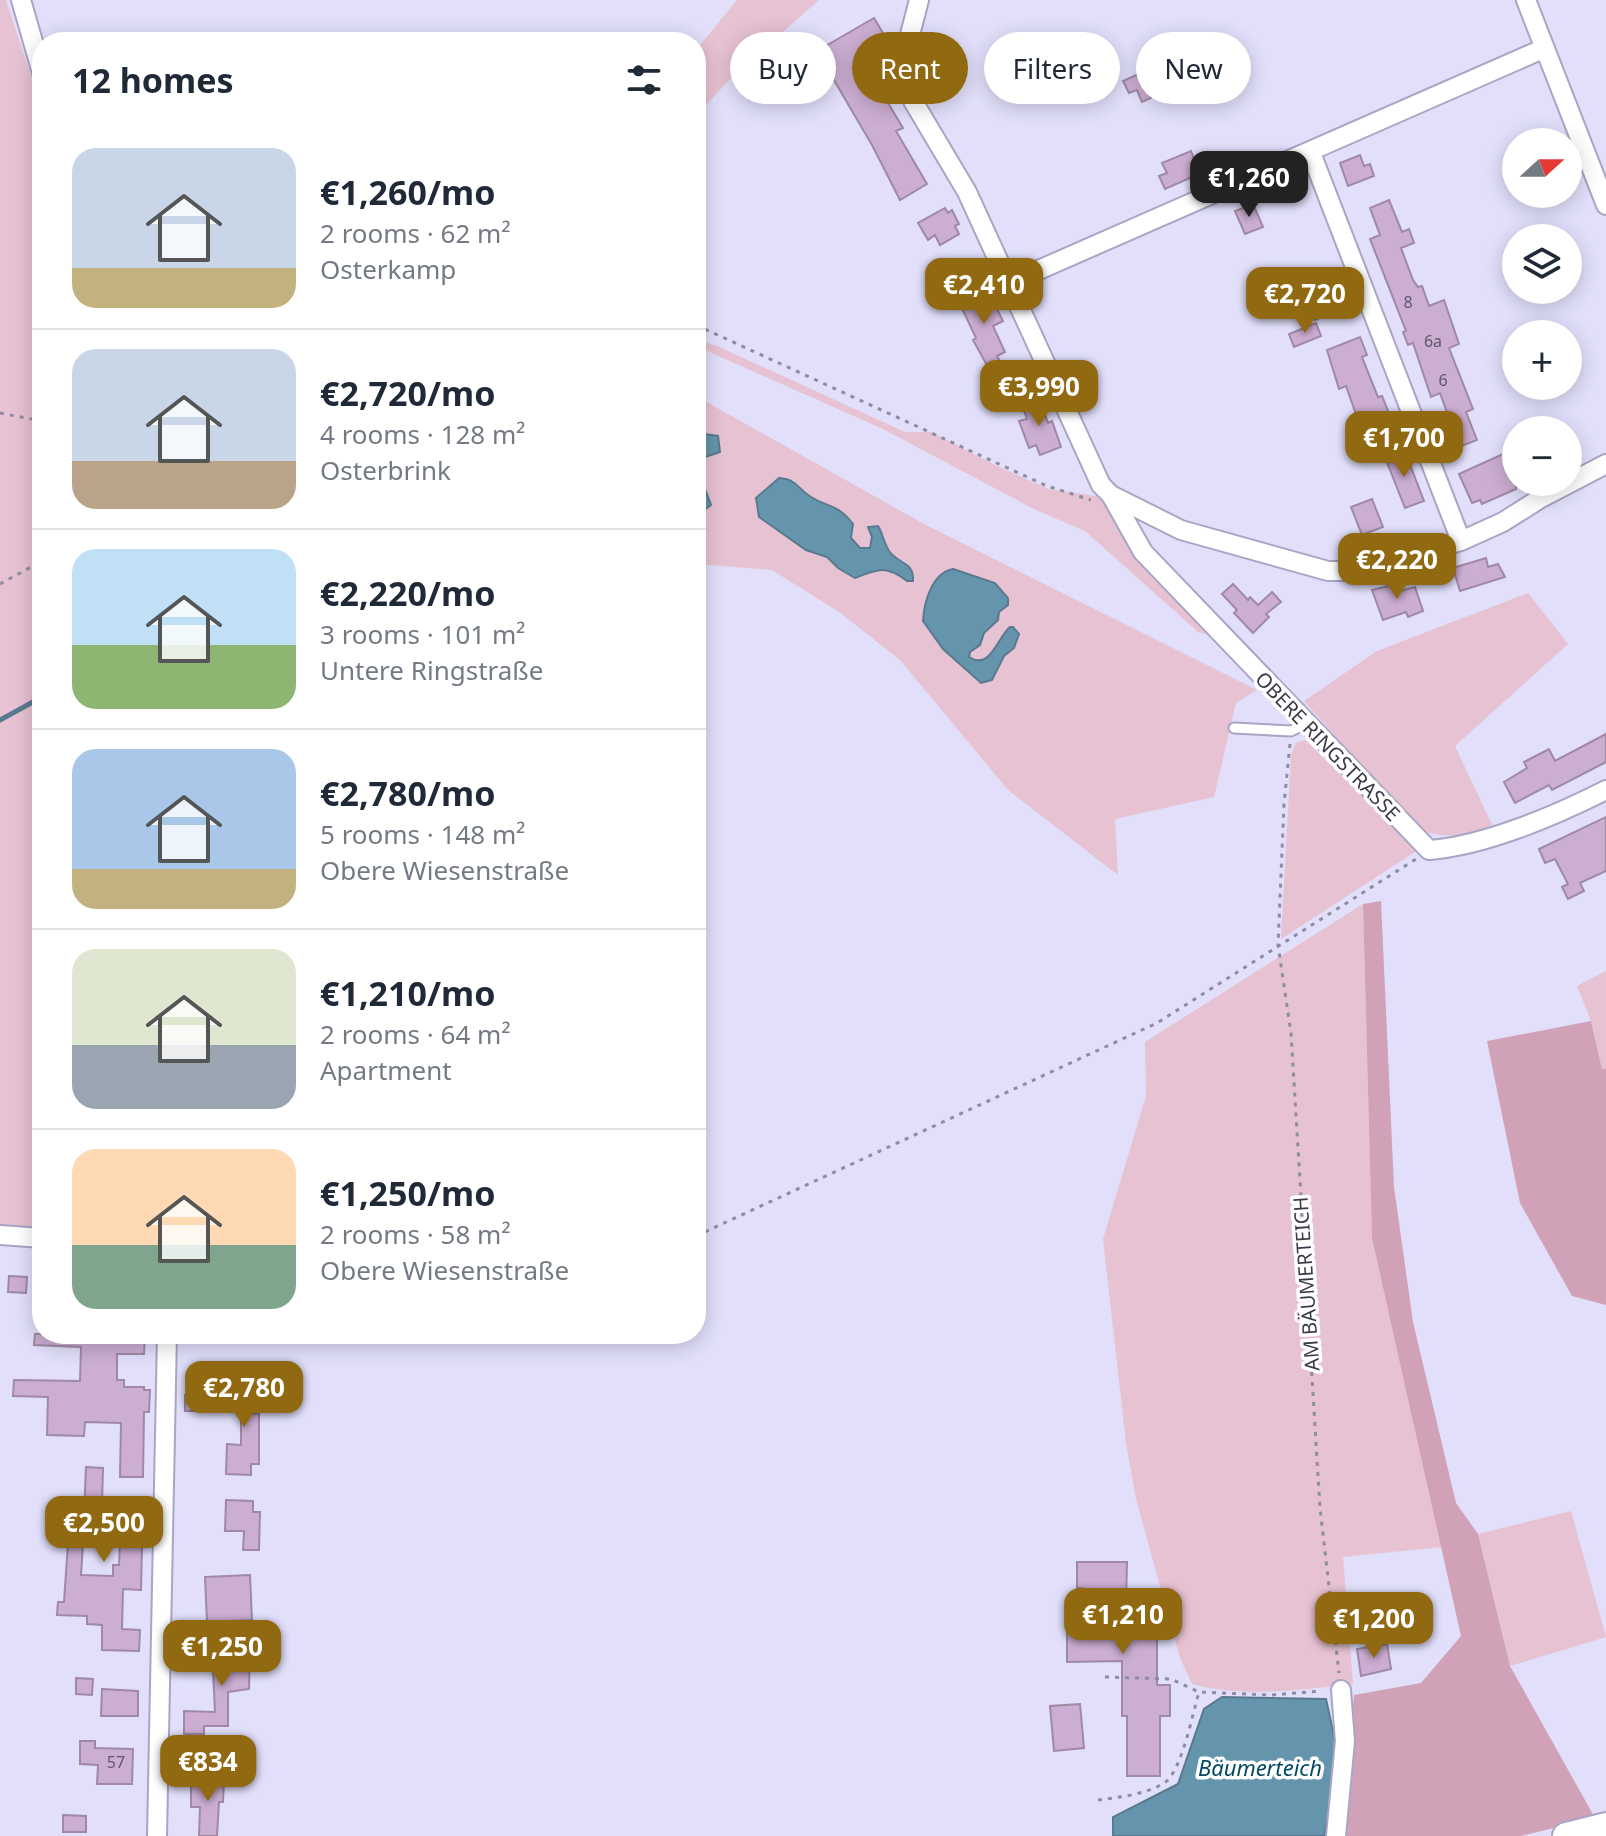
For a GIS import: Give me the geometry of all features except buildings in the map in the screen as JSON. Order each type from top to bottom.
[{"type":"main road","points":[[1566,1836],[1606,1826]]},
{"type":"street","points":[[21,0],[32,38]]},
{"type":"street","name":"OBERE RINGSTRASSE","points":[[919,0],[905,54],[905,77],[913,101],[967,192],[1101,485],[1111,495],[1143,552],[1299,727],[1429,850]]},
{"type":"street","points":[[1526,0],[1606,205]]},
{"type":"street","points":[[1009,283],[1545,48]]},
{"type":"street","points":[[1311,153],[1461,541]]},
{"type":"street","points":[[1111,495],[1181,530],[1328,571],[1361,571],[1461,541],[1503,522],[1606,464]]},
{"type":"street","points":[[1429,850],[1461,845],[1526,825],[1606,790]]},
{"type":"street","points":[[0,1235],[32,1237]]},
{"type":"street","points":[[157,1836],[167,1344]]},
{"type":"street","points":[[1336,1836],[1345,1741],[1341,1690]]},
{"type":"lane","points":[[1234,728],[1299,727]]},
{"type":"path","points":[[706,330],[1047,486],[1084,499],[1102,501],[1111,495]]},
{"type":"path","points":[[0,413],[32,419]]},
{"type":"path","points":[[0,584],[32,566]]},
{"type":"path","name":"AM BÄUMERTEICH","points":[[1299,727],[1284,804],[1278,945],[1291,1033],[1320,1508],[1341,1690]]},
{"type":"path","points":[[706,1231],[1157,1023],[1429,850]]},
{"type":"path","points":[[1105,1677],[1171,1679],[1199,1692],[1271,1695],[1341,1690]]},
{"type":"path","points":[[1098,1800],[1139,1794],[1167,1782],[1175,1771],[1199,1692]]},
{"type":"shaded area","points":[[0,0],[6,0],[32,79],[32,1228],[0,1226]]},
{"type":"shaded area","points":[[737,0],[819,0],[783,32],[730,32],[730,79],[706,105],[706,38]]},
{"type":"shaded area","points":[[706,342],[905,432],[931,432],[1049,489],[1102,497],[1206,634],[1198,632],[1085,531],[1034,509],[883,429],[706,350]]},
{"type":"shaded area","points":[[706,402],[924,524],[1257,690],[1236,703],[1214,797],[1115,819],[1118,875],[1008,790],[900,660],[839,612],[772,570],[706,565],[706,509],[711,505],[706,492],[706,457],[720,452],[718,436],[706,434]],"holes":[[[792,479],[810,497],[854,530],[851,538],[860,548],[870,548],[872,537],[884,535],[892,552],[908,563],[907,581],[895,572],[838,568],[827,557],[806,550]],[[953,569],[961,573],[998,620],[984,633],[969,657],[982,660],[1010,627],[1016,629],[1014,648],[1004,656],[992,680],[980,683],[940,643],[929,597],[933,584]]]},
{"type":"shaded area","points":[[1528,593],[1568,644],[1455,746],[1492,825],[1455,835],[1418,830],[1304,701],[1377,651]]},
{"type":"shaded area","points":[[1305,740],[1418,850],[1281,939],[1291,755],[1296,743]]},
{"type":"shaded area","points":[[1381,901],[1394,1187],[1413,1322],[1456,1503],[1478,1534],[1510,1666],[1595,1818],[1521,1836],[1342,1836],[1354,1695],[1421,1683],[1461,1636],[1372,1238],[1363,904]]},
{"type":"shaded area","points":[[1363,904],[1372,1238],[1443,1547],[1343,1557],[1353,1684],[1252,1692],[1192,1684],[1180,1658],[1136,1499],[1126,1443],[1103,1239],[1146,1096],[1145,1042]]},
{"type":"shaded area","points":[[1606,971],[1606,1068],[1602,1069],[1591,1021],[1577,986]]},
{"type":"shaded area","points":[[1591,1021],[1602,1069],[1606,1068],[1606,1305],[1572,1296],[1520,1203],[1487,1041]]},
{"type":"shaded area","points":[[1571,1511],[1606,1637],[1510,1666],[1478,1534]]},
{"type":"water","points":[[706,434],[718,436],[720,452],[706,457]]},
{"type":"water","points":[[779,478],[794,483],[806,494],[843,513],[853,524],[851,538],[860,548],[870,548],[872,537],[868,527],[878,526],[889,551],[911,570],[913,581],[882,570],[855,578],[827,557],[806,550],[759,517],[756,498]]},
{"type":"water","points":[[706,492],[711,505],[706,509]]},
{"type":"water","points":[[953,569],[995,583],[1008,598],[1008,605],[999,612],[998,620],[984,633],[980,645],[970,652],[969,657],[982,660],[988,657],[1005,632],[1013,627],[1019,634],[1014,648],[1004,656],[992,680],[981,683],[943,649],[923,621],[927,597],[935,582]]},
{"type":"water","name":"Bäumerteich","points":[[1222,1697],[1326,1699],[1336,1745],[1331,1803],[1324,1836],[1113,1836],[1113,1817],[1178,1784],[1204,1709]]},
{"type":"waterway","points":[[0,720],[32,702]]}]
